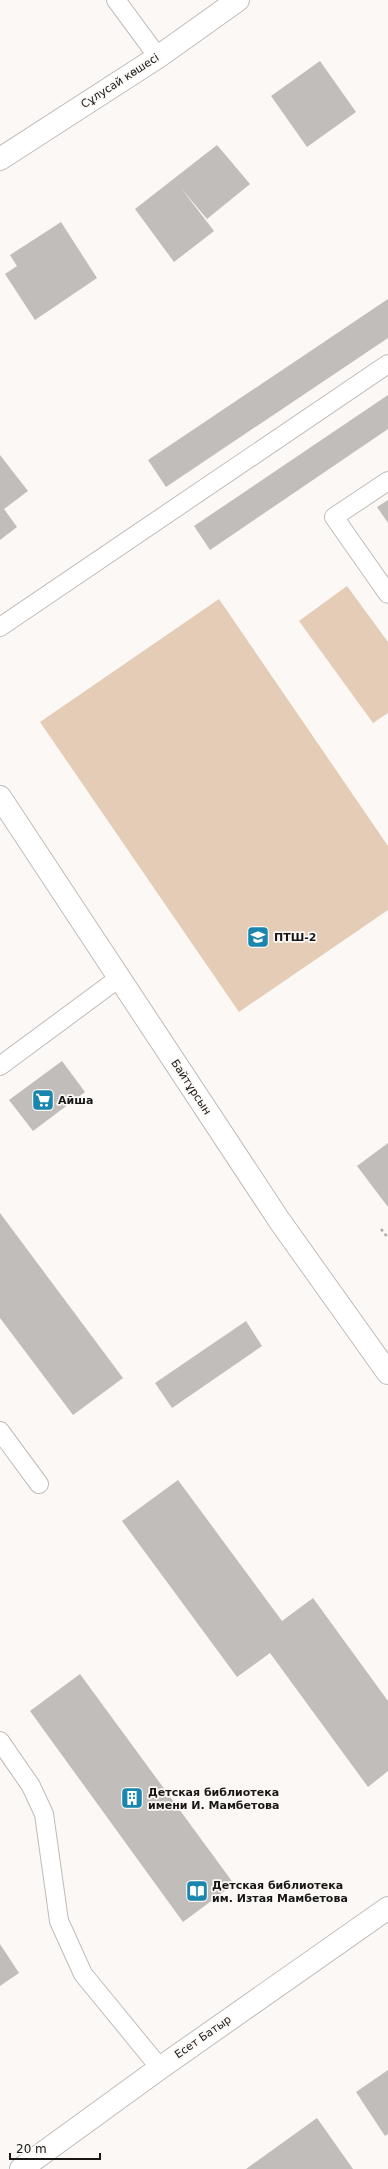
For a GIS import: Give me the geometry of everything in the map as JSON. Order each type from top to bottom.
[{"type":"street","name":"Сұлусай көшесі","points":[[0,159],[158,57],[238,0]]},
{"type":"street","name":"Байтұрсын","points":[[0,797],[279,1220],[388,1373]]},
{"type":"street","name":"Есет Батыр","points":[[21,2169],[160,2068],[388,1908]]},
{"type":"lane","points":[[116,0],[158,57]]},
{"type":"lane","points":[[0,627],[388,364]]},
{"type":"lane","points":[[388,481],[334,517],[388,594]]},
{"type":"lane","points":[[0,1066],[119,978]]},
{"type":"lane","points":[[0,1430],[39,1484]]},
{"type":"lane","points":[[0,1741],[31,1786],[44,1814],[59,1921],[83,1974],[160,2068]]},
{"type":"path","points":[[381,1229],[388,1238]]},
{"type":"shaded area","points":[[347,586],[388,642],[388,713],[373,723],[299,621]]},
{"type":"shaded area","points":[[219,599],[388,846],[388,910],[239,1012],[40,722]]},
{"type":"building","points":[[320,61],[356,112],[307,147],[271,96]]},
{"type":"building","points":[[217,145],[250,184],[207,219],[181,188],[214,231],[174,262],[135,209]]},
{"type":"building","points":[[61,222],[97,278],[35,320],[5,274],[17,266],[10,255]]},
{"type":"building","points":[[388,299],[388,338],[166,487],[148,460]]},
{"type":"building","points":[[388,395],[388,429],[210,550],[194,526]]},
{"type":"building","points":[[0,455],[28,491],[4,509],[17,527],[0,540]]},
{"type":"building","points":[[388,500],[388,523],[377,507]]},
{"type":"building","points":[[62,1061],[85,1092],[33,1131],[9,1100]]},
{"type":"building","points":[[388,1143],[388,1207],[357,1166]]},
{"type":"building","points":[[0,1213],[123,1378],[73,1415],[0,1318]]},
{"type":"building","points":[[246,1321],[262,1346],[172,1408],[155,1383]]},
{"type":"building","points":[[178,1480],[282,1621],[313,1598],[388,1701],[388,1771],[368,1787],[270,1653],[237,1677],[122,1521]]},
{"type":"building","name":"Детская библиотека имени И. Мамбетова","points":[[80,1674],[234,1884],[183,1922],[30,1711]]},
{"type":"building","points":[[0,1944],[19,1973],[0,1986]]},
{"type":"building","points":[[388,2070],[388,2134],[385,2136],[356,2092]]},
{"type":"building","points":[[317,2118],[353,2169],[246,2169]]},
{"type":"place","name":"ПТШ-2","points":[[258,937]]},
{"type":"place","name":"Айша","points":[[43,1100]]},
{"type":"place","name":"Детская библиотека имени И. Мамбетова","points":[[132,1798]]},
{"type":"place","name":"Детская библиотека им. Изтая Мамбетова","points":[[197,1891]]}]
